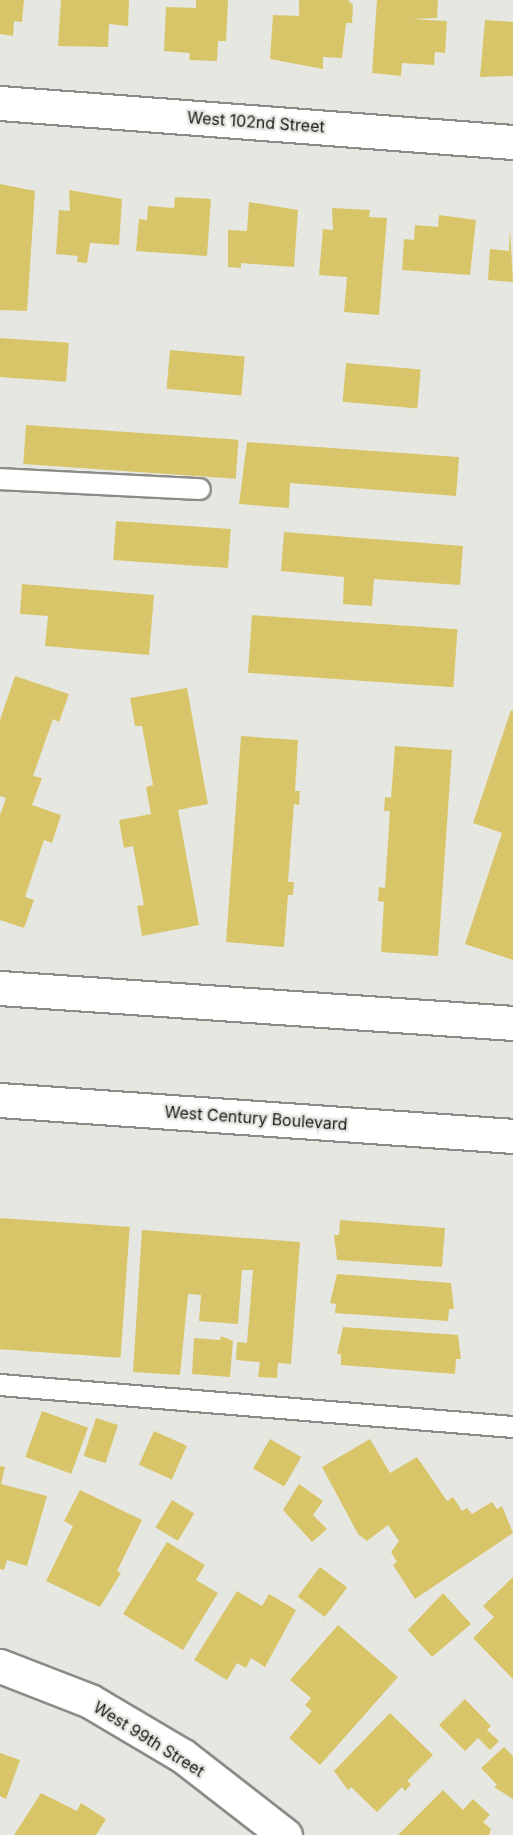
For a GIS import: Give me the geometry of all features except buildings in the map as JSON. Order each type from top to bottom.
[{"type":"street","name":"West 102nd Street","points":[[0,103],[513,142]]},
{"type":"street","points":[[0,988],[513,1023]]},
{"type":"street","name":"West Century Boulevard","points":[[0,1100],[513,1136]]},
{"type":"street","name":"West 99th Street","points":[[0,1666],[90,1701],[183,1756],[285,1835]]},
{"type":"lane","points":[[0,479],[200,489]]},
{"type":"lane","points":[[0,1385],[513,1427]]}]
